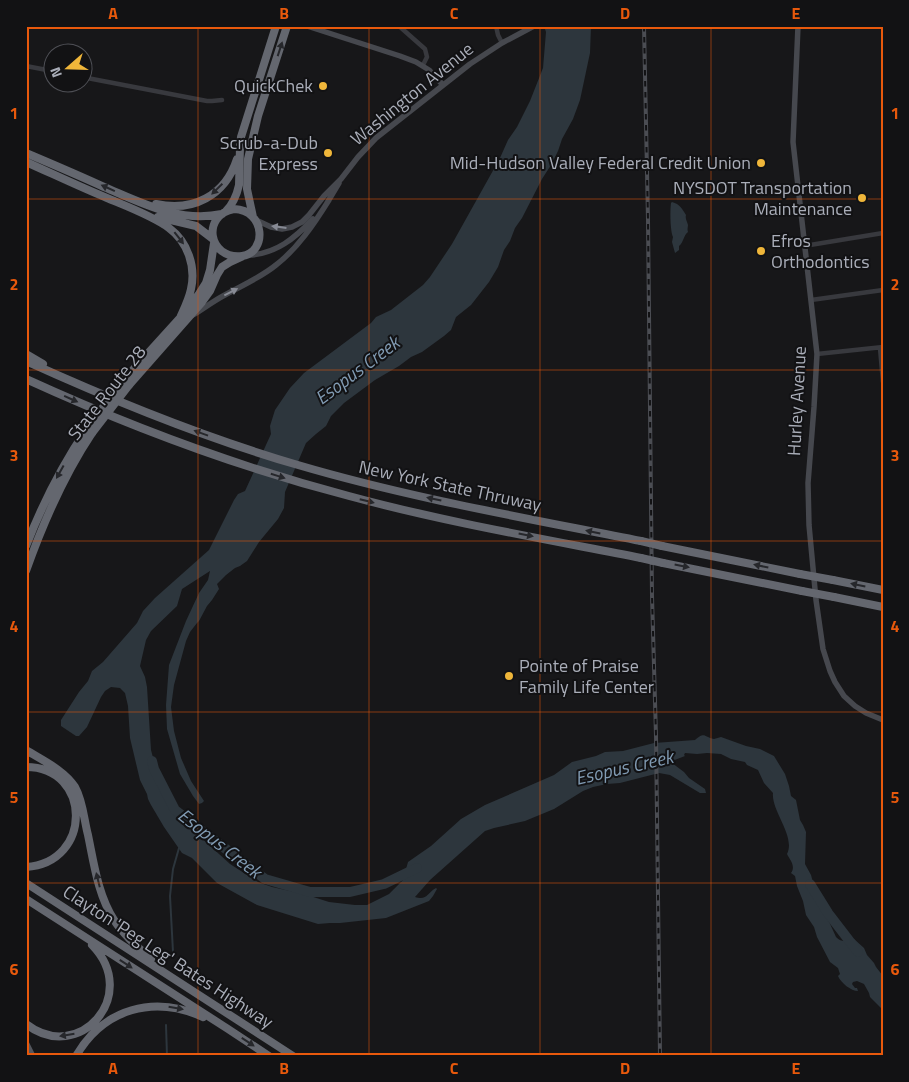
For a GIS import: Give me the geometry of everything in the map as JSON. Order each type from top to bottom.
[{"type":"highway","points":[[124,195],[167,206],[186,206],[214,193],[224,183],[235,164],[246,120],[276,26]]},
{"type":"highway","points":[[139,212],[196,226],[226,254],[234,256],[245,255],[253,250],[260,232],[254,218],[248,189],[248,159],[258,116],[287,26]]},
{"type":"highway","points":[[214,241],[214,225],[235,197],[239,184],[240,147]]},
{"type":"highway","points":[[26,153],[157,209],[181,215],[204,217],[239,210],[246,212],[254,218]]},
{"type":"highway","points":[[26,162],[139,212],[170,228],[181,239],[188,252],[193,273],[192,288],[180,318]]},
{"type":"highway","name":"State Route 28","points":[[26,546],[58,475],[125,383],[196,299],[206,283],[214,241]]},
{"type":"highway","name":"State Route 28","points":[[125,383],[190,318],[206,297],[222,267],[245,255]]},
{"type":"highway","points":[[26,354],[80,385]]},
{"type":"highway","name":"New York State Thruway","points":[[26,360],[136,408],[241,447],[324,473],[410,494],[883,590]]},
{"type":"highway","name":"New York State Thruway","points":[[26,378],[73,400],[137,426],[236,463],[320,488],[406,510],[883,607]]},
{"type":"highway","name":"State Route 28","points":[[26,571],[52,506],[89,432]]},
{"type":"highway","points":[[26,750],[63,774],[74,787],[80,802],[98,880],[108,909],[127,936],[167,974]]},
{"type":"highway","points":[[26,767],[45,770],[65,784],[73,796],[76,810],[76,826],[71,840],[62,852],[56,858],[43,864],[26,867]]},
{"type":"highway","name":"Clayton 'Peg Leg' Bates Highway","points":[[26,884],[293,1056]]},
{"type":"highway","name":"Clayton 'Peg Leg' Bates Highway","points":[[26,899],[228,1029]]},
{"type":"highway","points":[[26,1024],[45,1034],[69,1035],[83,1030],[95,1022],[107,1003],[109,995],[108,972],[101,957],[91,944],[62,923]]},
{"type":"highway","points":[[76,1056],[89,1037],[107,1022],[128,1011],[143,1007],[159,1006],[182,1009],[196,1014],[228,1029],[269,1056]]},
{"type":"main road","points":[[26,1044],[32,1056]]},
{"type":"street","points":[[307,26],[423,65],[443,85]]},
{"type":"street","points":[[399,26],[425,50],[427,57],[423,65]]},
{"type":"street","points":[[496,26],[502,43]]},
{"type":"street","name":"Hurley Avenue","points":[[798,26],[793,142],[817,354],[808,504],[820,629],[828,664],[835,682],[844,696],[866,713],[883,720]]},
{"type":"street","name":"Washington Avenue","points":[[254,218],[282,229],[292,227],[306,219],[376,138],[470,64],[502,43],[533,27]]},
{"type":"street","points":[[26,66],[42,69]]},
{"type":"street","points":[[92,79],[212,101],[222,100]]},
{"type":"street","name":"Washington Avenue","points":[[245,255],[268,251],[287,242],[305,227],[329,200],[341,179]]},
{"type":"street","points":[[190,318],[221,297],[259,277],[276,265],[303,237],[329,200]]},
{"type":"street","points":[[804,246],[883,233]]},
{"type":"street","points":[[810,300],[883,290]]},
{"type":"street","points":[[817,354],[881,348],[883,382]]},
{"type":"water","points":[[544,26],[591,26],[590,53],[580,100],[573,119],[551,165],[515,228],[498,267],[471,305],[456,317],[451,330],[422,352],[375,380],[344,403],[331,416],[326,426],[306,443],[285,492],[284,508],[278,519],[259,542],[247,561],[235,568],[217,584],[219,589],[186,641],[174,685],[171,707],[174,731],[181,758],[191,781],[204,801],[199,804],[180,774],[167,729],[166,705],[169,665],[186,621],[199,593],[208,580],[210,571],[182,589],[177,606],[151,631],[146,640],[140,666],[147,687],[151,750],[157,773],[165,793],[186,824],[230,864],[258,882],[329,902],[367,905],[389,894],[403,880],[408,862],[431,846],[461,819],[485,805],[554,775],[572,762],[605,752],[623,751],[654,743],[695,740],[703,735],[714,739],[721,737],[760,749],[774,756],[785,774],[791,796],[796,800],[800,820],[806,832],[805,864],[811,875],[817,898],[836,937],[842,941],[854,939],[864,948],[883,976],[883,1010],[870,997],[864,984],[857,981],[853,982],[852,984],[858,991],[852,990],[839,979],[838,968],[830,962],[814,927],[806,915],[795,876],[791,873],[793,865],[787,854],[789,847],[788,839],[773,800],[773,793],[764,783],[758,770],[747,765],[745,762],[731,759],[721,754],[707,753],[685,753],[685,756],[672,761],[689,778],[705,789],[706,793],[700,793],[670,775],[659,773],[620,783],[593,787],[554,809],[525,821],[485,831],[430,880],[415,897],[425,897],[436,888],[429,901],[386,918],[318,924],[257,905],[217,883],[192,858],[182,853],[151,805],[140,780],[130,738],[128,706],[125,693],[120,688],[111,687],[105,691],[87,727],[79,736],[61,726],[61,720],[88,681],[92,671],[103,662],[137,623],[143,611],[155,598],[209,550],[234,500],[238,494],[245,491],[271,434],[270,426],[275,410],[290,388],[304,373],[371,323],[376,317],[391,310],[423,285],[430,277],[452,244],[530,101],[543,68],[546,32]]},
{"type":"water","points":[[672,202],[682,209],[686,215],[688,225],[688,232],[679,246],[679,250],[675,253],[671,225]]},
{"type":"waterway","name":"Esopus Creek","points":[[152,761],[154,769],[175,810],[265,879],[310,892],[350,892],[384,884],[417,868]]},
{"type":"waterway","points":[[173,952],[170,896],[173,869],[179,848]]},
{"type":"waterway","name":"Esopus Creek","points":[[810,884],[828,913],[858,952]]},
{"type":"waterway","points":[[166,1025],[167,1056]]},
{"type":"railway","points":[[644,26],[660,1056]]},
{"type":"place","name":"QuickChek","points":[[323,86]]},
{"type":"place","name":"Scrub-a-Dub Express","points":[[328,153]]},
{"type":"place","name":"Mid-Hudson Valley Federal Credit Union","points":[[761,163]]},
{"type":"place","name":"NYSDOT Transportation Maintenance","points":[[862,198]]},
{"type":"place","name":"Efros Orthodontics","points":[[761,251]]},
{"type":"place","name":"Pointe of Praise Family Life Center","points":[[509,676]]}]
